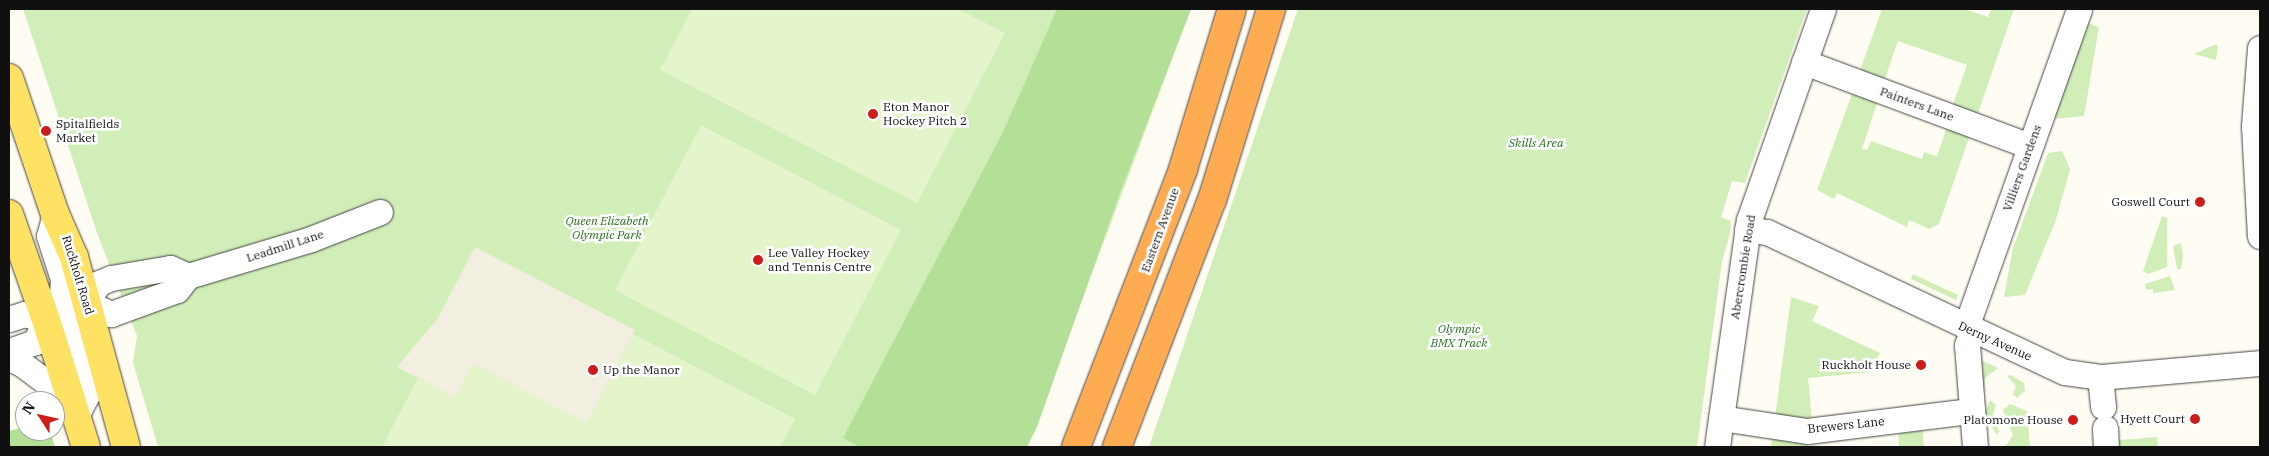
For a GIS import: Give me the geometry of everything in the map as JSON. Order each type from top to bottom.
[{"type":"highway","name":"Eastern Avenue","points":[[1076,447],[1183,169],[1232,9]]},
{"type":"highway","points":[[1117,447],[1212,200],[1271,9]]},
{"type":"main road","name":"Ruckholt Road","points":[[9,78],[55,214],[74,257],[66,311],[72,404],[86,447]]},
{"type":"main road","name":"Ruckholt Road","points":[[9,214],[66,311],[126,447]]},
{"type":"street","name":"Abercrombie Road","points":[[1717,447],[1747,229],[1823,9]]},
{"type":"street","name":"Villiers Gardens","points":[[1975,447],[1967,345],[1969,329],[2030,146],[2079,9]]},
{"type":"street","points":[[2260,48],[2254,126],[2260,236]]},
{"type":"street","name":"Painters Lane","points":[[1804,62],[2030,146]]},
{"type":"street","name":"Leadmill Lane","points":[[9,351],[35,342],[66,311],[99,283],[111,278],[170,268],[188,276],[311,239],[380,212]]},
{"type":"street","name":"Derny Avenue","points":[[1747,229],[1767,232],[1969,329],[2065,372],[2100,377],[2127,367],[2260,363]]},
{"type":"street","points":[[9,319],[24,314],[66,311]]},
{"type":"street","points":[[9,358],[22,364],[72,404]]},
{"type":"street","points":[[2100,377],[2105,427]]},
{"type":"street","name":"Brewers Lane","points":[[1721,418],[1807,430],[1971,412]]},
{"type":"green space","name":"Queen Elizabeth Olympic Park","points":[[23,9],[1191,9],[1027,447],[158,447],[133,363],[137,336],[97,233]]},
{"type":"green space","name":"Eton Manor Hockey Pitch 2","points":[[692,9],[958,9],[1005,33],[917,203],[660,70]]},
{"type":"green space","points":[[1057,9],[1191,9],[1121,190],[1037,427],[1027,447],[860,447],[843,438],[1003,132]]},
{"type":"green space","points":[[1298,9],[1807,9],[1745,183],[1732,181],[1721,217],[1731,221],[1730,234],[1722,261],[1697,447],[1149,447]]},
{"type":"green space","points":[[1882,9],[1964,9],[1988,17],[1991,9],[2014,9],[1976,119],[1951,110],[1967,65],[1898,41],[1883,84],[1858,76]]},
{"type":"green space","points":[[2082,21],[2099,27],[2084,116],[2054,119],[2050,129],[2044,127]]},
{"type":"green space","points":[[2218,45],[2216,60],[2194,54]]},
{"type":"green space","points":[[1853,91],[1878,100],[1862,149],[1867,150],[1871,141],[1922,159],[1924,152],[1937,156],[1948,124],[1971,132],[1939,224],[1929,229],[1909,220],[1907,227],[1837,193],[1834,199],[1817,190]]},
{"type":"green space","name":"Lee Valley Hockey and Tennis Centre","points":[[701,125],[901,230],[815,395],[615,290]]},
{"type":"green space","points":[[2062,151],[2070,169],[2056,220],[2025,295],[2004,297],[2013,248],[2048,153]]},
{"type":"green space","points":[[2162,216],[2167,218],[2167,267],[2148,274],[2143,271]]},
{"type":"green space","points":[[2181,243],[2183,256],[2181,269],[2177,269],[2173,246]]},
{"type":"green space","points":[[1913,274],[1958,295],[1956,300],[1911,279]]},
{"type":"green space","points":[[2170,276],[2175,290],[2153,293],[2153,289],[2146,290],[2145,284]]},
{"type":"green space","points":[[1791,297],[1819,306],[1812,321],[1880,353],[1870,372],[1808,378],[1812,421],[1775,417]]},
{"type":"green space","points":[[633,334],[795,419],[780,447],[382,447],[418,378],[455,397],[473,364],[587,423]]},
{"type":"green space","points":[[1974,357],[1998,368],[1985,378],[1984,395],[1978,396]]},
{"type":"green space","points":[[2011,375],[2024,383],[2025,391],[2017,398],[2013,394],[2016,386],[2007,376]]},
{"type":"green space","points":[[1990,400],[1996,405],[1992,417],[1999,431],[1997,435],[1984,415]]},
{"type":"green space","points":[[2010,404],[2027,411],[2030,447],[2005,447],[2013,435],[2003,410]]},
{"type":"green space","points":[[1922,427],[1924,447],[1899,447],[1898,429]]},
{"type":"green space","points":[[15,430],[15,441],[53,441],[55,447],[9,447],[9,431]]},
{"type":"green space","points":[[1773,433],[1807,435],[1808,447],[1771,447]]},
{"type":"green space","points":[[2157,437],[2158,447],[2109,447],[2108,441]]},
{"type":"shaded area","points":[[475,247],[635,330],[587,423],[473,364],[455,397],[397,367],[438,318]]},
{"type":"place","name":"Eton Manor Hockey Pitch 2","points":[[873,114]]},
{"type":"place","name":"Spitalfields Market","points":[[46,131]]},
{"type":"place","name":"Goswell Court","points":[[2200,202]]},
{"type":"place","name":"Lee Valley Hockey and Tennis Centre","points":[[758,260]]},
{"type":"place","name":"Ruckholt House","points":[[1921,365]]},
{"type":"place","name":"Up the Manor","points":[[593,370]]},
{"type":"place","name":"Hyett Court","points":[[2195,419]]},
{"type":"place","name":"Platomone House","points":[[2073,420]]},
{"type":"park label","name":"Skills Area","points":[[1536,143]]},
{"type":"park label","name":"Olympic BMX Track","points":[[1459,336]]}]
